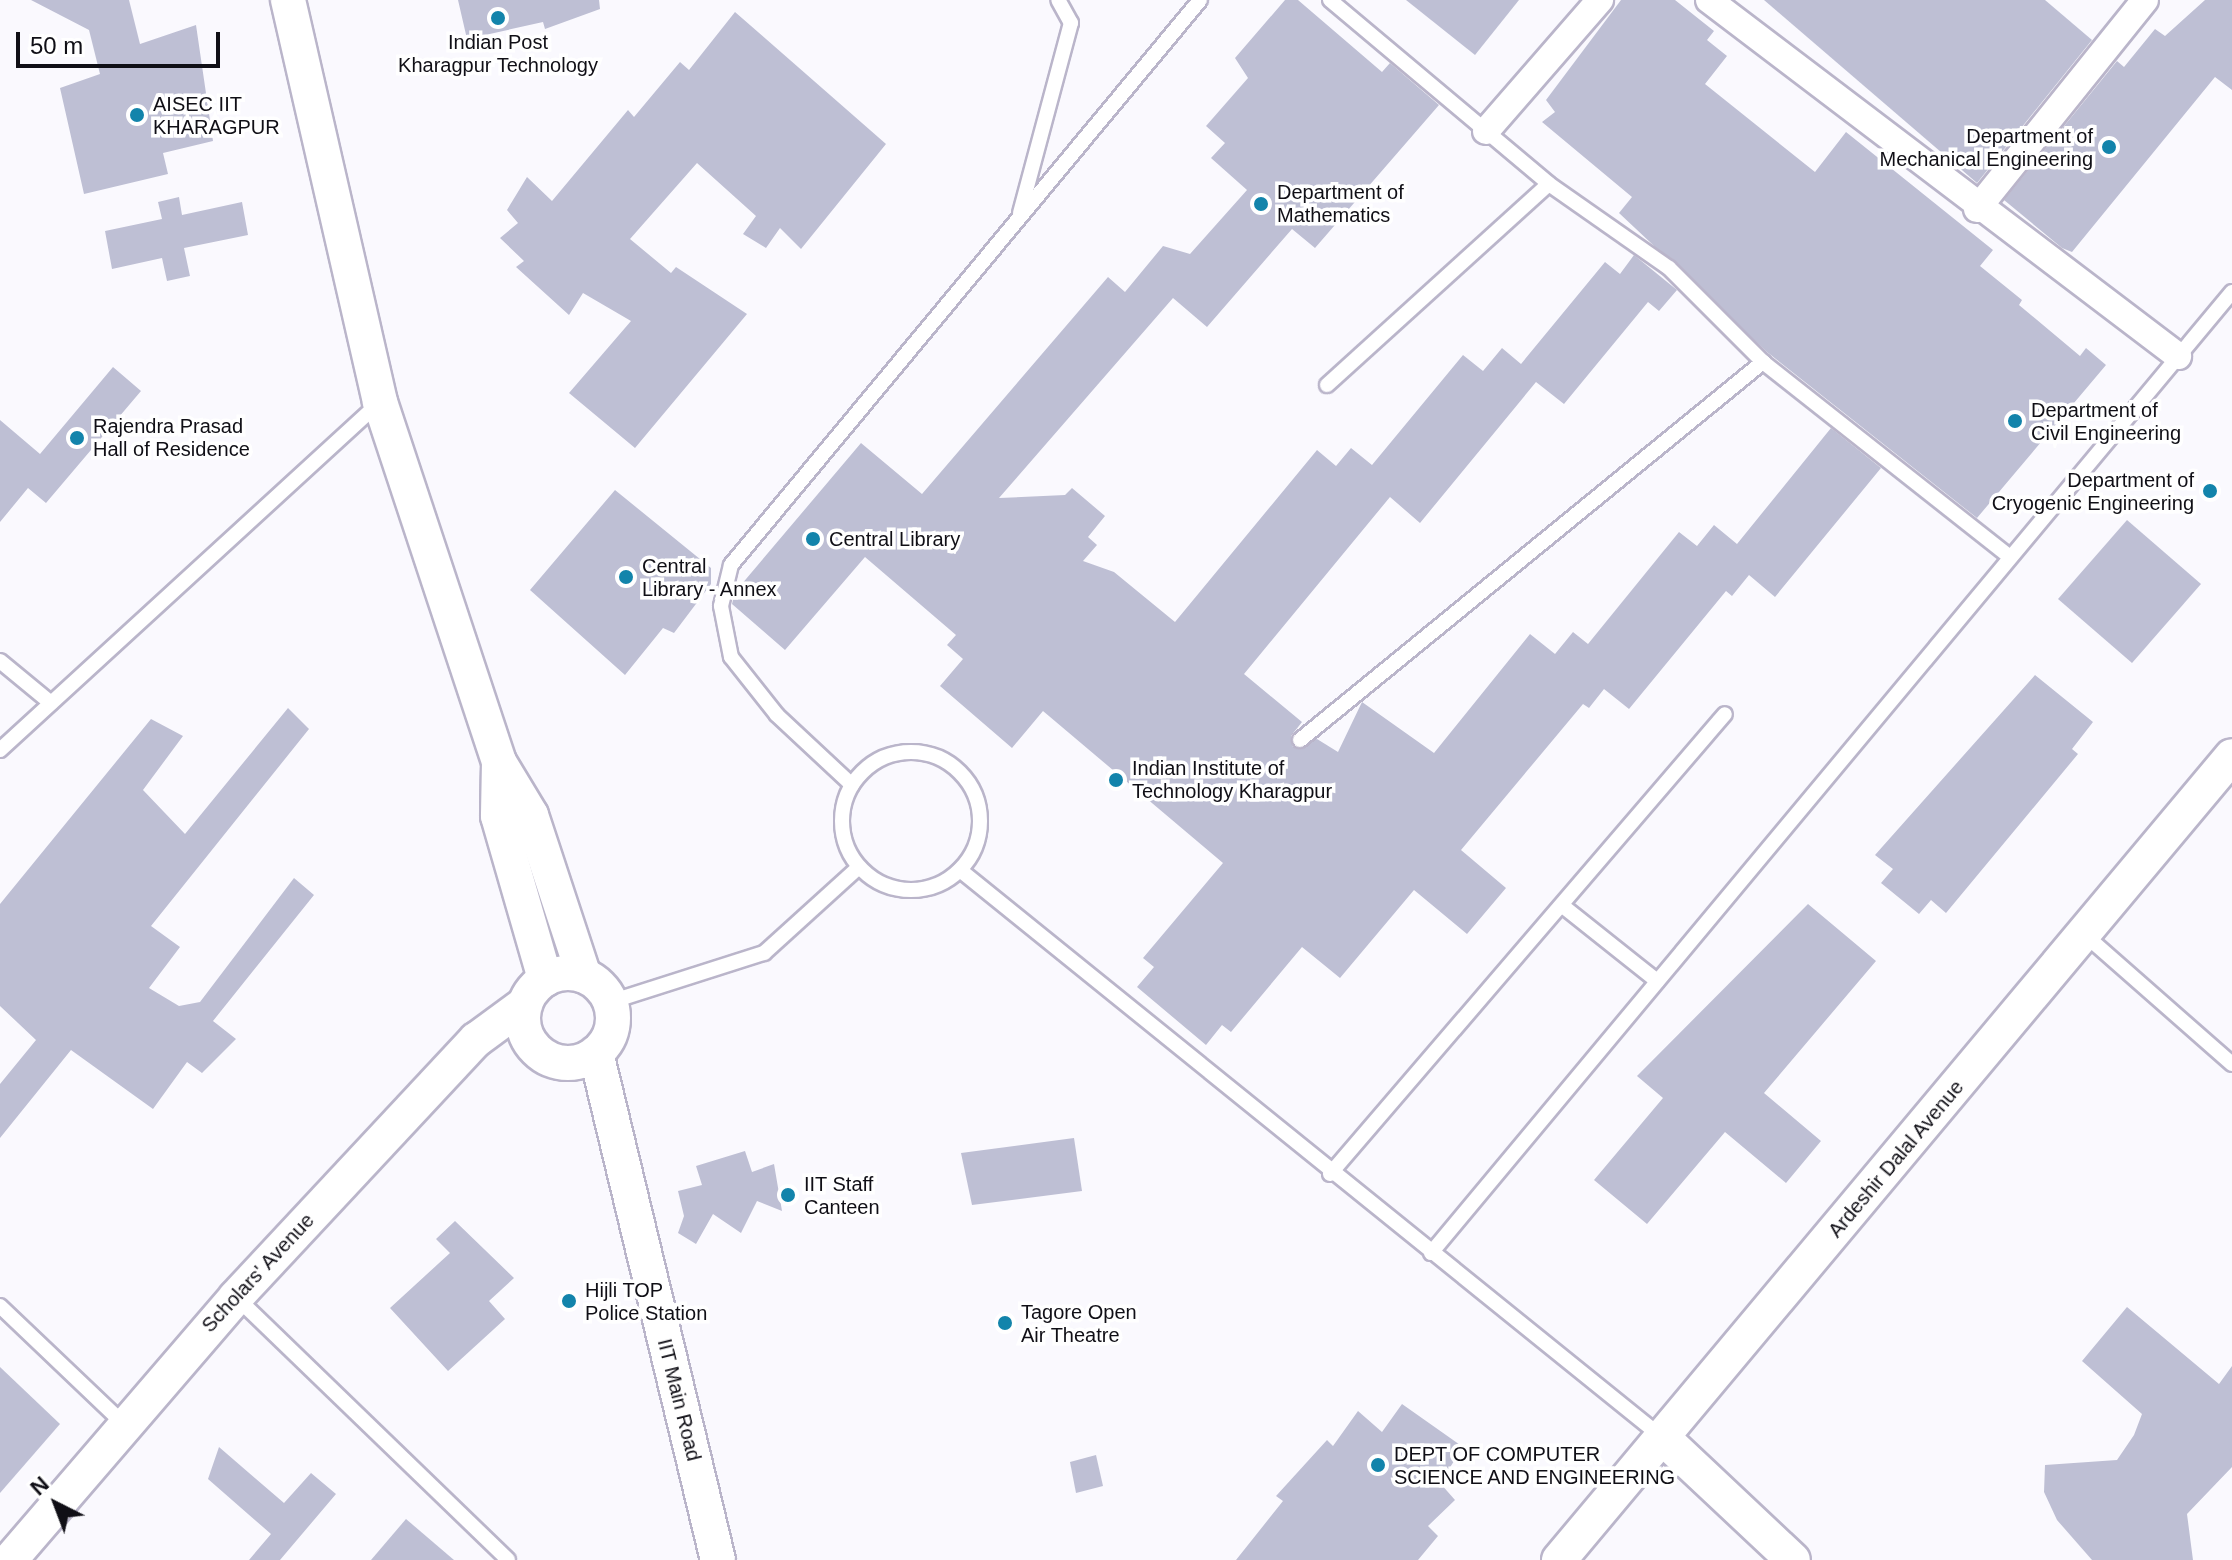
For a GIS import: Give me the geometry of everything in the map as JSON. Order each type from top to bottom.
[{"type":"street","points":[[288,0],[380,402],[499,762],[531,815],[584,976],[610,1002],[611,1030],[596,1053],[569,1063],[542,1055],[525,1032],[535,992],[498,816],[499,762]]},
{"type":"street","points":[[1486,131],[1600,0]]},
{"type":"street","points":[[1709,0],[1977,209],[2178,356]]},
{"type":"street","points":[[1977,209],[2145,0]]},
{"type":"street","name":"Ardeshir Dalal Avenue","points":[[1559,1560],[2232,756]]},
{"type":"street","points":[[535,992],[584,976]]},
{"type":"street","name":"Scholars' Avenue","points":[[10,1560],[122,1422],[236,1297],[476,1040],[535,992]]},
{"type":"street","name":"IIT Main Road","points":[[596,1053],[718,1560]]},
{"type":"street","points":[[1663,1438],[1793,1560]]},
{"type":"lane","points":[[1018,219],[1060,83],[1071,23],[1058,0]]},
{"type":"lane","points":[[852,785],[777,715],[731,657],[721,606],[731,565],[1200,0]]},
{"type":"lane","points":[[1330,0],[1549,184],[1669,268],[1763,362],[2009,556]]},
{"type":"lane","points":[[1327,385],[1549,184]]},
{"type":"lane","points":[[1431,1253],[2232,292]]},
{"type":"lane","points":[[1300,740],[1763,362]]},
{"type":"lane","points":[[0,750],[380,402]]},
{"type":"lane","points":[[0,661],[51,703]]},
{"type":"lane","points":[[1330,1174],[1564,907],[1725,714]]},
{"type":"lane","points":[[910,752],[954,766],[970,783],[980,829],[960,870],[918,890],[875,881],[859,867],[842,827],[852,785],[887,756],[910,752]]},
{"type":"lane","points":[[610,1002],[764,953],[859,867]]},
{"type":"lane","points":[[960,870],[1330,1174],[1663,1438]]},
{"type":"lane","points":[[1564,907],[1657,981]]},
{"type":"lane","points":[[2084,934],[2232,1064]]},
{"type":"lane","points":[[236,1297],[508,1560]]},
{"type":"lane","points":[[0,1306],[122,1422]]},
{"type":"building","name":"AISEC IIT KHARAGPUR","points":[[31,0],[129,0],[140,44],[196,25],[213,141],[163,153],[168,174],[84,194],[60,88],[100,74],[89,30]]},
{"type":"building","name":"Indian Post Kharagpur Technology","points":[[458,0],[599,0],[600,9],[545,29],[543,22],[467,39]]},
{"type":"building","points":[[1285,0],[1298,0],[1382,72],[1390,63],[1439,105],[1315,248],[1292,229],[1207,327],[1173,298],[999,498],[1065,495],[1072,488],[1105,516],[1088,537],[1097,545],[1083,561],[1114,572],[1175,622],[1317,450],[1336,466],[1351,448],[1372,465],[1463,355],[1483,371],[1502,348],[1521,364],[1605,262],[1620,274],[1634,255],[1677,290],[1659,311],[1648,302],[1564,404],[1536,382],[1420,523],[1390,497],[1244,674],[1302,722],[1291,736],[1293,747],[1317,739],[1338,752],[1362,702],[1434,753],[1530,634],[1555,654],[1573,632],[1588,644],[1679,532],[1697,546],[1714,525],[1737,544],[1831,428],[1881,468],[1775,597],[1749,575],[1732,596],[1726,591],[1629,709],[1604,689],[1589,708],[1583,704],[1461,850],[1506,888],[1467,934],[1414,890],[1340,978],[1302,947],[1231,1032],[1222,1025],[1206,1045],[1137,987],[1154,967],[1143,958],[1223,863],[1043,711],[1012,748],[940,686],[963,659],[947,645],[956,635],[865,557],[785,650],[732,604],[735,592],[861,443],[922,494],[1108,277],[1125,292],[1163,246],[1190,254],[1247,190],[1211,158],[1225,143],[1206,126],[1248,78],[1235,58]]},
{"type":"building","points":[[1406,0],[1519,0],[1475,55]]},
{"type":"building","points":[[1621,0],[1675,0],[1714,31],[1707,40],[1727,56],[1705,84],[1815,172],[1846,132],[1993,250],[1980,266],[2022,300],[2019,305],[2080,356],[2086,348],[2106,365],[1977,518],[1767,352],[1619,213],[1632,197],[1542,122],[1555,112],[1546,100]]},
{"type":"building","points":[[1764,0],[2045,0],[2092,40],[1977,183]]},
{"type":"building","name":"Department of Mechanical Engineering","points":[[2205,0],[2232,0],[2232,90],[2215,77],[2072,252],[2062,248],[2004,200],[2117,61],[2124,67],[2155,29],[2165,36]]},
{"type":"building","points":[[735,12],[886,144],[801,249],[780,228],[766,248],[743,234],[756,216],[697,163],[630,239],[671,273],[676,267],[747,314],[635,448],[569,393],[631,321],[583,293],[569,315],[516,267],[524,261],[500,238],[518,223],[507,210],[527,177],[552,201],[628,110],[634,117],[680,62],[689,70]]},
{"type":"building","points":[[179,197],[182,215],[242,202],[248,235],[184,248],[190,276],[167,281],[162,258],[112,269],[105,231],[162,219],[158,202]]},
{"type":"building","name":"Rajendra Prasad Hall of Residence","points":[[113,367],[141,391],[46,503],[28,488],[0,522],[0,420],[40,454]]},
{"type":"building","name":"Central Library - Annex","points":[[615,490],[711,568],[711,584],[674,633],[663,628],[625,675],[530,590]]},
{"type":"building","points":[[2127,520],[2201,584],[2132,663],[2058,599]]},
{"type":"building","points":[[2035,675],[2093,722],[2072,749],[2078,754],[1946,913],[1931,900],[1919,914],[1881,883],[1893,869],[1875,855]]},
{"type":"building","points":[[288,708],[309,729],[151,926],[180,947],[149,988],[179,1006],[200,1002],[294,878],[314,895],[213,1021],[236,1039],[202,1073],[187,1062],[153,1109],[71,1050],[0,1138],[0,1084],[36,1040],[0,1006],[0,904],[151,719],[183,736],[143,790],[185,834]]},
{"type":"building","points":[[1808,904],[1876,961],[1764,1093],[1821,1141],[1786,1183],[1725,1132],[1647,1224],[1594,1180],[1663,1098],[1637,1076]]},
{"type":"building","points":[[1074,1138],[1082,1191],[972,1205],[961,1153]]},
{"type":"building","points":[[745,1151],[752,1172],[774,1164],[782,1211],[757,1201],[741,1233],[713,1214],[696,1244],[678,1233],[684,1216],[678,1191],[702,1185],[696,1166]]},
{"type":"building","points":[[455,1221],[514,1278],[489,1301],[505,1319],[448,1371],[390,1308],[450,1253],[436,1239]]},
{"type":"building","points":[[2127,1307],[2219,1384],[2232,1366],[2232,1467],[2187,1514],[2193,1560],[2092,1560],[2057,1520],[2044,1492],[2045,1465],[2117,1460],[2134,1435],[2142,1414],[2082,1361]]},
{"type":"building","points":[[0,1367],[60,1424],[0,1493]]},
{"type":"building","name":"DEPT OF COMPUTER SCIENCE AND ENGINEERING","points":[[1402,1404],[1463,1447],[1440,1483],[1455,1500],[1428,1526],[1438,1536],[1418,1560],[1236,1560],[1283,1501],[1276,1496],[1327,1440],[1333,1446],[1358,1411],[1382,1432]]},
{"type":"building","points":[[219,1447],[284,1503],[311,1473],[336,1494],[280,1560],[249,1560],[271,1534],[208,1479]]},
{"type":"building","points":[[1096,1455],[1103,1486],[1076,1493],[1070,1462]]},
{"type":"building","points":[[406,1519],[454,1560],[371,1560]]},
{"type":"place","name":"Indian Post Kharagpur Technology","points":[[498,18]]},
{"type":"place","name":"AISEC IIT KHARAGPUR","points":[[137,115]]},
{"type":"place","name":"Department of Mechanical Engineering","points":[[2109,147]]},
{"type":"place","name":"Department of Mathematics","points":[[1261,204]]},
{"type":"place","name":"Department of Civil Engineering","points":[[2015,421]]},
{"type":"place","name":"Rajendra Prasad Hall of Residence","points":[[77,438]]},
{"type":"place","name":"Department of Cryogenic Engineering","points":[[2210,491]]},
{"type":"place","name":"Central Library","points":[[813,539]]},
{"type":"place","name":"Central Library - Annex","points":[[626,577]]},
{"type":"place","name":"Indian Institute of Technology Kharagpur","points":[[1116,780]]},
{"type":"place","name":"IIT Staff Canteen","points":[[788,1195]]},
{"type":"place","name":"Hijli TOP Police Station","points":[[569,1301]]},
{"type":"place","name":"Tagore Open Air Theatre","points":[[1005,1323]]},
{"type":"place","name":"DEPT OF COMPUTER SCIENCE AND ENGINEERING","points":[[1378,1465]]}]
